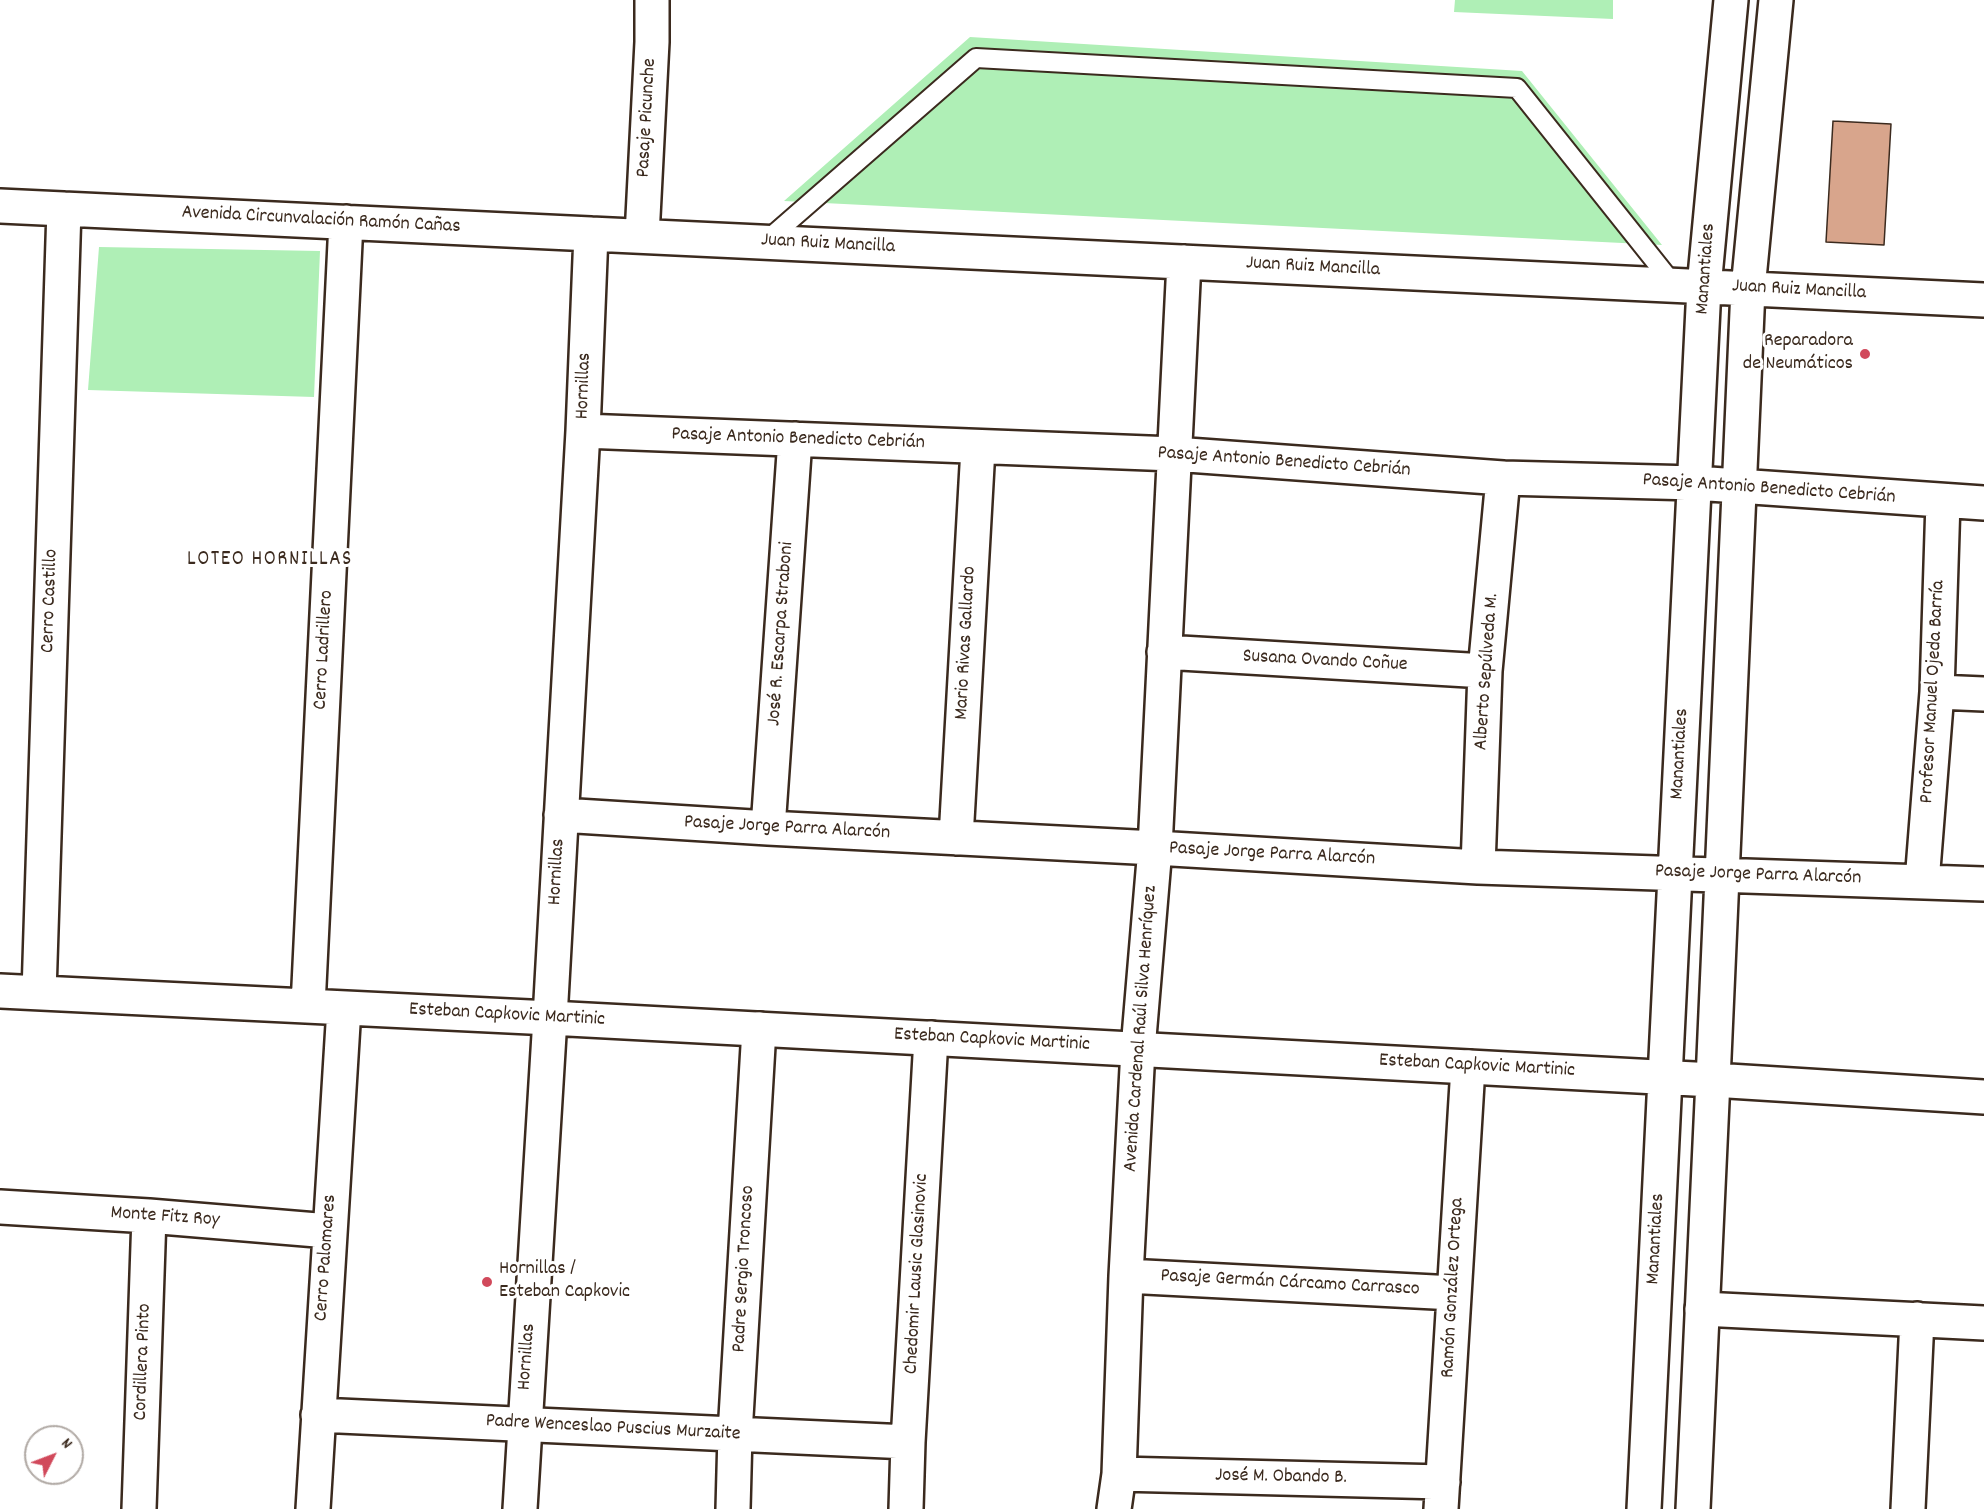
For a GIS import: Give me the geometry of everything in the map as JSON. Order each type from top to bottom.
[{"type":"street","name":"Pasaje Picunche","points":[[642,236],[652,0]]},
{"type":"street","name":"Manantiales","points":[[1644,1509],[1695,483],[1689,286],[1731,0]]},
{"type":"street","points":[[1693,1509],[1748,289],[1776,0]]},
{"type":"street","name":"Avenida Circunvalación Ramón Cañas","points":[[0,206],[642,236]]},
{"type":"street","name":"Cerro Castillo","points":[[39,993],[64,209]]},
{"type":"street","name":"Cerro Ladrillero","points":[[308,1006],[346,222]]},
{"type":"street","name":"Hornillas","points":[[520,1509],[583,431],[591,234]]},
{"type":"street","name":"Juan Ruiz Mancilla","points":[[642,236],[1984,300]]},
{"type":"street","name":"Avenida Cardenal Raúl Silva Henríquez","points":[[1114,1509],[1119,1474],[1126,1276],[1138,1049],[1155,848],[1184,262]]},
{"type":"street","name":"Pasaje Antonio Benedicto Cebrián","points":[[583,431],[1174,454],[1503,478],[1695,483],[1984,503]]},
{"type":"street","name":"José R. Escarpa Straboni","points":[[768,828],[795,439]]},
{"type":"street","name":"Mario Rivas Gallardo","points":[[956,838],[978,448]]},
{"type":"street","name":"Alberto Sepúlveda M.","points":[[1478,867],[1485,671],[1503,478]]},
{"type":"street","name":"Profesor Manuel Ojeda Barría","points":[[1922,882],[1937,692],[1943,501]]},
{"type":"street","name":"Susana Ovando Coñue","points":[[1164,652],[1485,671]]},
{"type":"street","points":[[1937,692],[1984,694]]},
{"type":"street","name":"Pasaje Jorge Parra Alarcón","points":[[561,815],[1478,867],[1984,884]]},
{"type":"street","name":"Esteban Capkovic Martinic","points":[[0,991],[1468,1066],[1984,1097]]},
{"type":"street","name":"Cerro Palomares","points":[[313,1509],[344,1008]]},
{"type":"street","name":"Padre Sergio Troncoso","points":[[733,1509],[735,1434],[759,1029]]},
{"type":"street","name":"Chedomir Lausic Glasinovic","points":[[906,1509],[931,1038]]},
{"type":"street","name":"Ramón González Ortega","points":[[1442,1495],[1468,1066]]},
{"type":"street","name":"Monte Fitz Roy","points":[[0,1207],[149,1216],[329,1231]]},
{"type":"street","name":"Cordillera Pinto","points":[[139,1509],[149,1216]]},
{"type":"street","name":"Pasaje Germán Cárcamo Carrasco","points":[[1126,1276],[1454,1293]]},
{"type":"street","points":[[1702,1309],[1984,1323]]},
{"type":"street","points":[[1908,1509],[1917,1319]]},
{"type":"street","name":"Padre Wenceslao Puscius Murzaite","points":[[318,1415],[908,1442]]},
{"type":"street","name":"José M. Obando B.","points":[[1119,1474],[1442,1495]]},
{"type":"lane","points":[[765,242],[976,58],[1517,88],[1689,286]]},
{"type":"green space","points":[[1455,0],[1613,0],[1613,19],[1454,12]]},
{"type":"green space","points":[[970,37],[1522,71],[1662,245],[784,201]]},
{"type":"green space","points":[[99,247],[320,251],[314,397],[88,390]]},
{"type":"building","points":[[1833,121],[1891,124],[1884,245],[1826,242]]},
{"type":"place","name":"Reparadora de Neumáticos","points":[[1865,354]]},
{"type":"place","name":"Hornillas / Esteban Capkovic","points":[[487,1282]]},
{"type":"district","name":"LOTEO HORNILLAS","points":[[270,561]]}]
